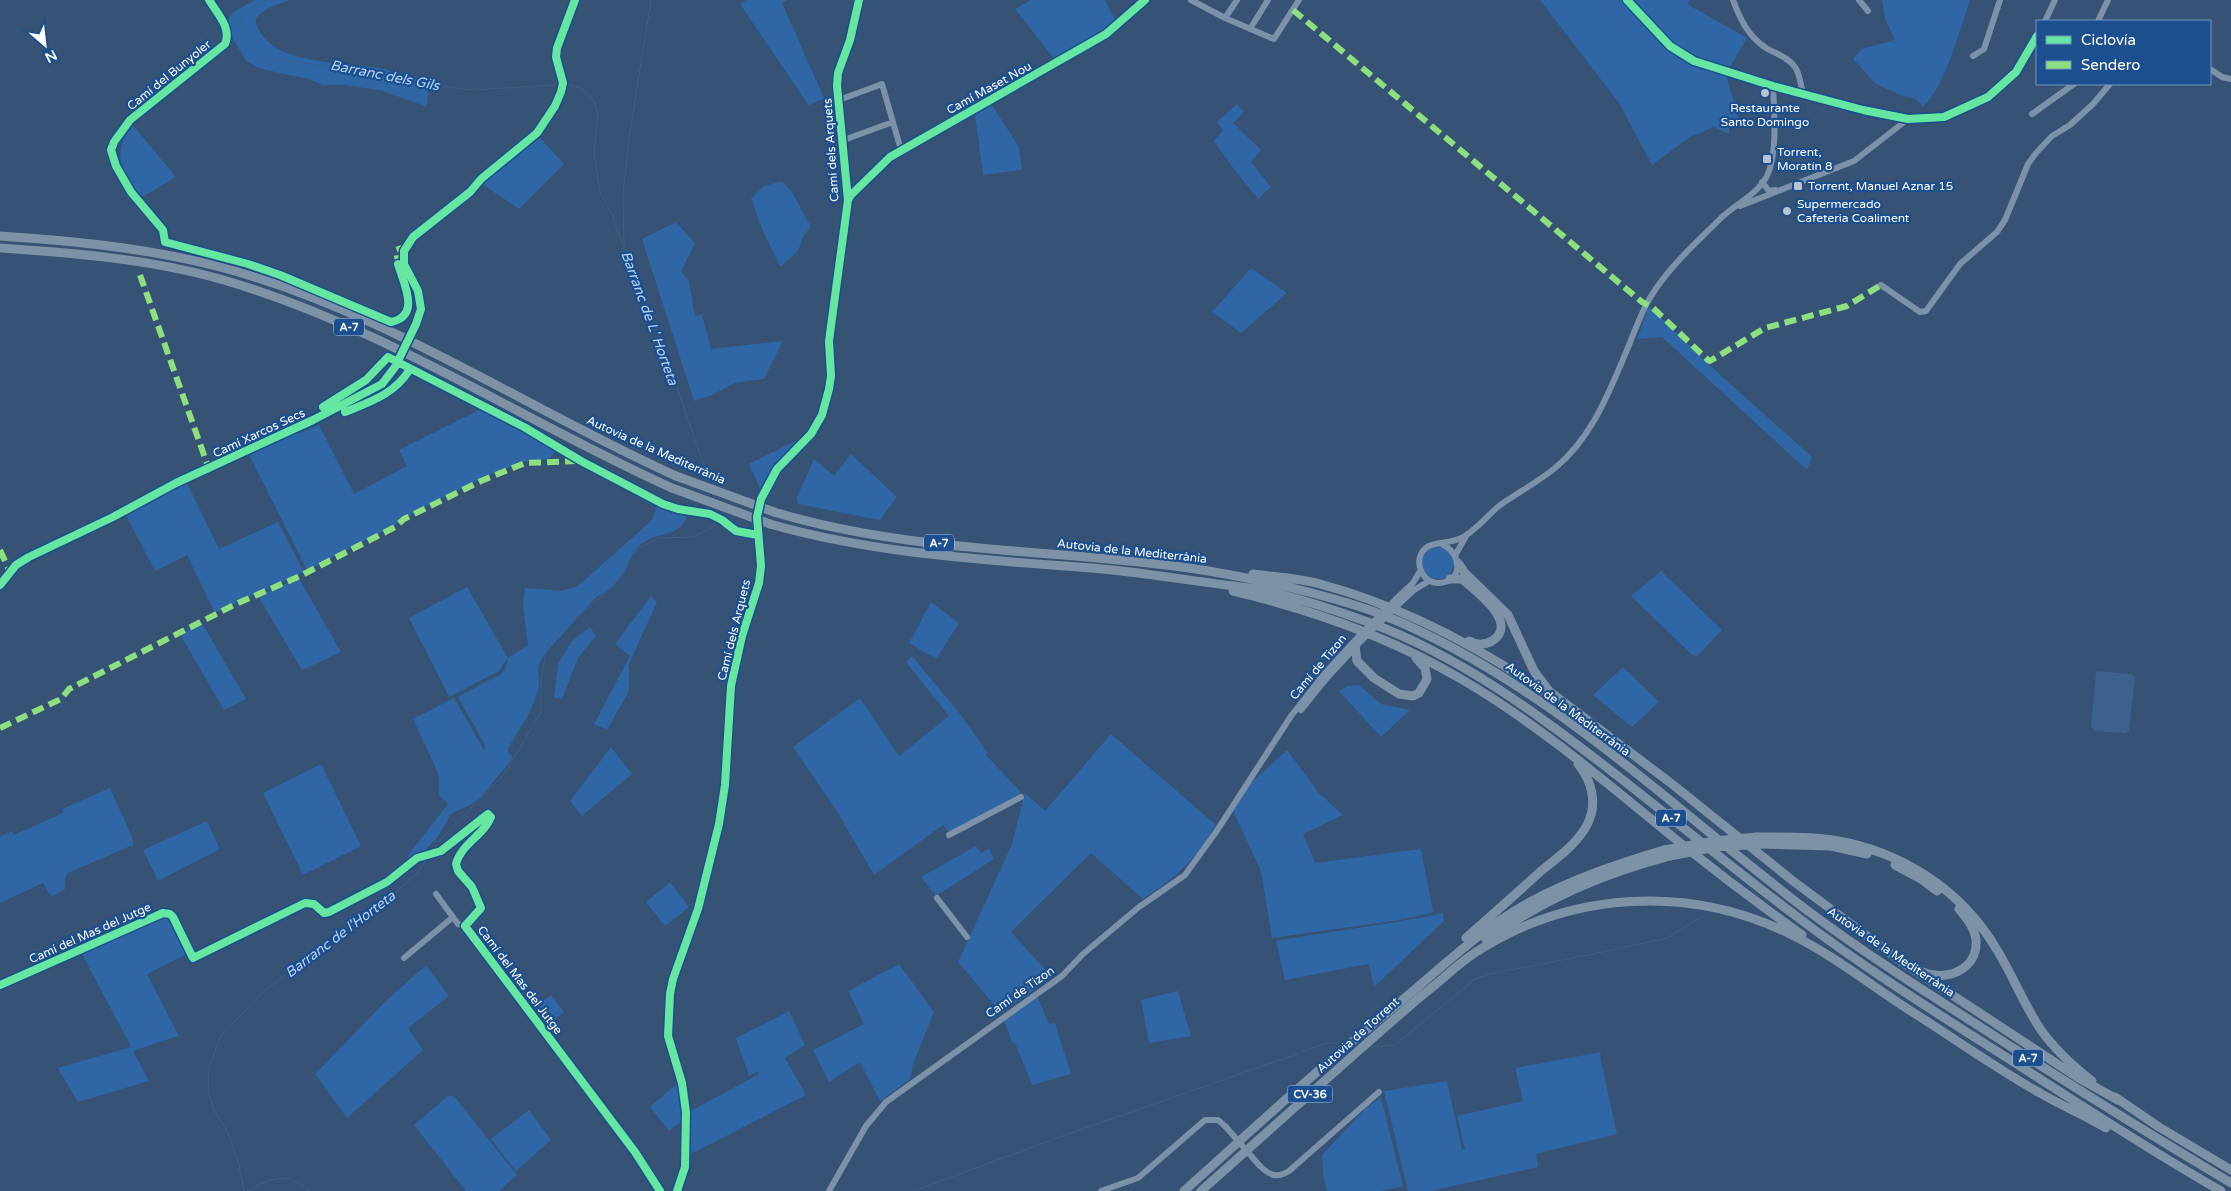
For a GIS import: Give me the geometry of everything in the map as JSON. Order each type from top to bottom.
[{"type":"highway","name":"Autovia de la Mediterrània","points":[[0,236],[75,241],[156,252],[221,267],[286,288],[353,315],[413,343],[597,438],[676,476],[774,512],[853,531],[922,542],[1196,569],[1289,587],[1378,613],[1415,629],[1467,656],[1522,689],[1588,736],[1760,874],[1878,960],[2116,1115],[2231,1183]]},
{"type":"highway","name":"Autovia de la Mediterrània","points":[[0,248],[75,253],[155,264],[220,279],[285,301],[352,328],[408,354],[582,445],[672,488],[770,524],[840,540],[921,554],[1176,577],[1271,593],[1370,623],[1413,641],[1463,668],[1515,700],[1583,749],[1745,877],[1835,944],[2130,1137],[2221,1191]]},
{"type":"highway","points":[[1457,559],[1465,573],[1502,606],[1534,671],[1549,690],[1672,784],[1793,881],[1925,979],[2077,1077],[2118,1100],[2231,1170]]},
{"type":"highway","points":[[1196,569],[1207,566],[1321,584],[1359,596],[1472,643],[1484,644],[1493,640],[1499,632],[1501,622],[1497,612],[1462,579],[1450,579]]},
{"type":"highway","points":[[1223,585],[1232,591],[1342,622],[1406,650],[1461,679],[1575,757],[1731,883],[1818,948],[2039,1093],[2118,1135],[2130,1137]]},
{"type":"highway","points":[[1455,636],[1589,721]]},
{"type":"highway","points":[[1355,646],[1355,656],[1360,667],[1390,689],[1406,696],[1419,693],[1427,679],[1422,663],[1406,650]]},
{"type":"highway","points":[[1373,1023],[1381,1013],[1570,846],[1587,825],[1593,807],[1592,789],[1576,762],[1561,748]]},
{"type":"highway","points":[[1373,1023],[1467,944],[1508,915],[1552,891],[1582,878],[1621,863],[1715,841],[1831,840],[1857,845],[1892,856],[1924,873],[1955,896],[1977,920],[1997,949],[2041,1030],[2068,1061],[2118,1100]]},
{"type":"highway","points":[[1760,841],[1831,846],[1856,851],[1892,863],[1921,879],[1951,901],[1965,916],[1974,932],[1975,948],[1972,958],[1963,969],[1948,976],[1933,976],[1896,956]]},
{"type":"highway","points":[[1420,996],[1469,952],[1533,910],[1581,885],[1667,853]]},
{"type":"highway","points":[[1420,996],[1475,953],[1514,930],[1560,913],[1614,902],[1656,900],[1688,902],[1724,909],[1760,920],[1818,948]]},
{"type":"highway","name":"Autovia de Torrent","points":[[1201,1191],[1420,996]]},
{"type":"highway","name":"Autovia de Torrent","points":[[1184,1191],[1373,1023]]},
{"type":"street","name":"Camí del Bunyoler","points":[[165,242],[163,230],[131,192],[116,166],[112,150],[114,142],[130,120],[224,44],[226,28],[210,0]]},
{"type":"street","name":"Camí Xarcos Secs","points":[[0,585],[22,561],[113,517],[176,483],[367,393],[382,384],[395,367],[416,324],[421,309],[421,301],[404,264],[404,251],[414,237],[470,192],[481,179],[537,133],[555,106],[561,92],[563,82],[556,57],[557,48],[575,0]]},
{"type":"street","name":"Camí dels Arquets","points":[[677,1191],[685,1167],[686,1112],[682,1083],[668,1036],[670,994],[673,979],[707,879],[719,824],[725,785],[731,686],[742,636],[759,583],[760,566],[757,517],[761,499],[777,469],[811,434],[822,415],[827,400],[831,376],[829,341],[848,200],[841,141],[838,73],[850,40],[859,0]]},
{"type":"street","name":"Camí Maset Nou","points":[[848,200],[885,161],[901,150],[1106,34],[1146,0]]},
{"type":"street","points":[[1192,0],[1203,3],[1225,18],[1274,40],[1300,0]]},
{"type":"street","points":[[1225,18],[1237,0]]},
{"type":"street","points":[[1250,29],[1268,0]]},
{"type":"street","points":[[1627,0],[1659,35],[1679,53],[1694,60],[1773,86],[1864,110],[1908,119],[1930,119],[1944,116],[1969,107],[1996,92],[2019,68],[2036,38]]},
{"type":"street","points":[[1734,0],[1742,22],[1751,36],[1765,48],[1786,58],[1796,68],[1803,94]]},
{"type":"street","points":[[1859,0],[1868,11]]},
{"type":"street","points":[[1973,56],[1984,49],[2000,0]]},
{"type":"street","points":[[2045,20],[2055,0]]},
{"type":"street","points":[[2100,20],[2108,0]]},
{"type":"street","points":[[2211,70],[2222,77],[2231,79]]},
{"type":"street","points":[[839,100],[882,84],[901,150]]},
{"type":"street","points":[[2032,114],[2073,85]]},
{"type":"street","points":[[1881,285],[1920,312],[1926,311],[1960,264],[1997,232],[2005,220],[2028,164],[2036,153],[2052,136],[2070,124],[2093,104],[2109,85]]},
{"type":"street","points":[[1466,535],[1457,559],[1456,572],[1450,579],[1440,583],[1429,581],[1420,571],[1418,564],[1421,554],[1430,546],[1442,544],[1466,535],[1498,507],[1556,468],[1570,454],[1599,415],[1647,304],[1678,261],[1762,182],[1772,160],[1773,86]]},
{"type":"street","points":[[1734,208],[1854,161],[1908,119]]},
{"type":"street","points":[[841,141],[894,122]]},
{"type":"street","points":[[1762,182],[1769,191],[1784,188]]},
{"type":"street","points":[[1442,544],[1451,549],[1457,559]]},
{"type":"street","name":"Camí de Tizon","points":[[829,1191],[866,1126],[886,1102],[1062,976],[1083,954],[1139,907],[1185,875],[1291,716],[1323,675],[1398,601],[1420,571]]},
{"type":"street","name":"Camí de Tizon","points":[[1398,601],[1429,581]]},
{"type":"street","name":"Camí de Tizon","points":[[1244,787],[1296,716],[1361,638]]},
{"type":"street","points":[[949,835],[1021,797]]},
{"type":"street","name":"Camí del Mas del Jutge","points":[[0,985],[163,913],[170,914],[173,917],[190,954],[193,958],[197,958],[305,903],[314,904],[324,913],[337,908],[387,882],[417,858],[449,846],[480,818],[488,814],[491,816],[488,824],[461,854],[456,864],[458,871],[472,886],[481,908],[465,926],[635,1152],[660,1191]]},
{"type":"street","points":[[436,894],[458,924],[465,926]]},
{"type":"street","points":[[936,898],[967,937]]},
{"type":"street","points":[[404,958],[453,917]]},
{"type":"street","points":[[1101,1191],[1138,1178],[1205,1120],[1218,1120],[1268,1174],[1276,1176],[1289,1171],[1379,1092]]},
{"type":"shaded area","points":[[255,0],[290,0],[268,9],[256,18],[259,30],[272,45],[299,57],[380,68],[429,82],[427,107],[383,91],[345,85],[323,85],[309,79],[261,69],[246,61],[231,35],[227,22],[233,12]]},
{"type":"shaded area","points":[[746,0],[787,0],[782,3],[824,98],[809,106],[740,4]]},
{"type":"shaded area","points":[[1031,0],[1105,0],[1116,22],[1055,60],[1015,9]]},
{"type":"shaded area","points":[[1540,0],[1624,0],[1673,52],[1698,65],[1726,74],[1740,125],[1729,128],[1729,134],[1714,127],[1690,137],[1652,165],[1619,103]]},
{"type":"shaded area","points":[[1632,0],[1690,0],[1687,4],[1747,38],[1730,67],[1700,60],[1677,48]]},
{"type":"shaded area","points":[[1882,0],[1970,0],[1945,73],[1931,98],[1923,106],[1914,98],[1902,96],[1876,84],[1853,59],[1862,49],[1895,40],[1885,19]]},
{"type":"shaded area","points":[[1237,104],[1244,112],[1233,123],[1261,150],[1251,162],[1271,187],[1258,199],[1214,141],[1223,130],[1217,122]]},
{"type":"shaded area","points":[[992,105],[1019,147],[1022,170],[983,175],[975,114]]},
{"type":"shaded area","points":[[131,123],[176,177],[139,199],[123,171],[120,154],[125,135]]},
{"type":"shaded area","points":[[539,137],[564,164],[519,209],[482,184]]},
{"type":"shaded area","points":[[783,182],[792,192],[811,227],[804,235],[798,251],[780,267],[763,231],[751,199],[763,187]]},
{"type":"shaded area","points":[[676,222],[695,243],[681,272],[689,281],[695,316],[702,315],[711,349],[783,341],[764,379],[735,383],[710,396],[694,401],[642,239]]},
{"type":"shaded area","points":[[1251,268],[1287,293],[1241,333],[1212,312]]},
{"type":"shaded area","points":[[1649,306],[1707,363],[1812,457],[1807,470],[1662,337],[1637,339]]},
{"type":"shaded area","points":[[483,408],[557,449],[549,459],[526,461],[494,473],[426,506],[393,526],[307,570],[248,453],[295,431],[298,434],[319,425],[354,494],[407,466],[399,450]]},
{"type":"shaded area","points":[[801,438],[773,467],[760,489],[749,464]]},
{"type":"shaded area","points":[[851,454],[897,497],[880,520],[798,504],[797,497],[814,459],[834,476]]},
{"type":"shaded area","points":[[186,481],[219,549],[278,522],[304,572],[215,613],[187,555],[155,571],[125,513]]},
{"type":"shaded area","points":[[658,503],[688,513],[681,527],[640,545],[620,579],[608,590],[596,597],[543,656],[538,667],[539,688],[530,712],[507,750],[513,758],[480,798],[452,813],[437,838],[422,853],[407,860],[409,854],[448,804],[439,795],[439,775],[413,719],[454,698],[484,750],[486,747],[458,697],[501,674],[505,669],[508,659],[499,671],[449,697],[409,618],[467,587],[508,658],[528,645],[523,605],[525,588],[562,591],[578,586],[652,520]]},
{"type":"shaded area","points":[[1438,547],[1450,551],[1454,563],[1450,575],[1438,579],[1426,575],[1422,563],[1426,551]]},
{"type":"shaded area","points":[[1661,571],[1722,630],[1697,656],[1692,655],[1631,596]]},
{"type":"shaded area","points":[[296,579],[300,580],[341,652],[302,670],[258,596]]},
{"type":"shaded area","points":[[651,596],[657,602],[629,664],[629,691],[607,730],[594,724],[630,656],[615,644]]},
{"type":"shaded area","points":[[931,602],[959,623],[936,659],[909,643]]},
{"type":"shaded area","points":[[202,623],[246,699],[224,710],[180,634]]},
{"type":"shaded area","points":[[590,627],[596,636],[578,658],[562,699],[554,698],[558,664],[571,642]]},
{"type":"shaded area","points":[[912,656],[957,710],[988,753],[986,755],[1020,791],[1018,795],[949,833],[943,825],[874,875],[838,813],[793,747],[860,698],[899,756],[949,716],[906,662]]},
{"type":"shaded area","points":[[1623,667],[1659,702],[1632,727],[1593,695]]},
{"type":"shaded area","points":[[2098,671],[2131,674],[2135,677],[2129,730],[2126,733],[2094,731],[2091,727],[2096,673]]},
{"type":"shaded area","points":[[1359,685],[1381,704],[1410,710],[1381,737],[1339,691],[1348,686]]},
{"type":"shaded area","points":[[1111,734],[1216,825],[1193,858],[1176,875],[1143,899],[1091,853],[1011,932],[1052,977],[1001,1013],[958,962],[1012,844],[1025,793],[1045,811]]},
{"type":"shaded area","points":[[611,747],[632,774],[582,816],[570,801]]},
{"type":"shaded area","points":[[1287,750],[1319,793],[1343,815],[1303,834],[1315,863],[1421,849],[1433,912],[1400,920],[1272,938],[1261,871],[1233,811],[1250,784]]},
{"type":"shaded area","points":[[321,764],[361,846],[303,875],[263,793]]},
{"type":"shaded area","points":[[110,788],[133,839],[133,845],[68,873],[65,878],[65,889],[51,897],[43,883],[0,903],[0,837],[12,831],[14,835],[63,813],[62,809]]},
{"type":"shaded area","points":[[207,821],[220,849],[158,881],[143,850]]},
{"type":"shaded area","points":[[976,846],[981,853],[989,848],[994,859],[936,896],[921,877]]},
{"type":"shaded area","points":[[670,882],[689,907],[665,926],[646,902]]},
{"type":"shaded area","points":[[1443,913],[1444,921],[1374,987],[1369,964],[1285,980],[1276,941]]},
{"type":"shaded area","points":[[161,916],[169,916],[187,954],[147,974],[179,1036],[133,1051],[149,1081],[78,1102],[58,1068],[131,1047],[81,952]]},
{"type":"shaded area","points":[[899,964],[934,1012],[913,1064],[910,1079],[880,1101],[860,1062],[829,1082],[813,1050],[864,1024],[848,991]]},
{"type":"shaded area","points":[[426,965],[449,996],[408,1028],[423,1050],[347,1118],[315,1074],[386,1001]]},
{"type":"shaded area","points":[[1178,991],[1191,1036],[1149,1043],[1141,1000]]},
{"type":"shaded area","points":[[551,995],[564,1012],[546,1026],[533,1009]]},
{"type":"shaded area","points":[[1037,996],[1049,1024],[1055,1023],[1071,1074],[1032,1085],[1015,1043],[1012,1043],[1004,1019]]},
{"type":"shaded area","points":[[789,1011],[805,1045],[785,1058],[806,1095],[689,1155],[689,1112],[759,1074],[758,1071],[749,1076],[736,1038]]},
{"type":"shaded area","points":[[1601,1052],[1600,1056],[1617,1134],[1536,1154],[1538,1167],[1431,1191],[1408,1191],[1384,1091],[1447,1081],[1462,1150],[1465,1149],[1457,1116],[1523,1101],[1515,1068]]},
{"type":"shaded area","points":[[679,1082],[682,1121],[669,1131],[650,1107]]},
{"type":"shaded area","points":[[448,1096],[454,1096],[517,1175],[499,1191],[466,1191],[414,1125]]},
{"type":"shaded area","points":[[1381,1098],[1403,1186],[1382,1191],[1327,1191],[1323,1174],[1322,1155],[1367,1107]]},
{"type":"shaded area","points":[[529,1110],[551,1140],[516,1171],[491,1139]]},
{"type":"waterway","name":"Barranc dels Gils","points":[[267,0],[243,12],[240,24],[252,47],[264,55],[281,60],[387,73],[409,81],[471,90],[555,85]]},
{"type":"waterway","name":"Barranc de L' Horteta","points":[[651,0],[630,132],[623,194],[624,248],[662,344],[704,465],[714,485]]},
{"type":"waterway","name":"Barranc dels Gils","points":[[567,84],[584,90],[594,101],[598,116],[594,153],[600,192],[613,217],[623,246]]},
{"type":"waterway","name":"Barranc de l'Horteta","points":[[433,850],[440,840],[505,773],[541,712],[541,679],[548,642],[613,586],[623,573],[631,556],[639,548],[659,538],[693,537],[713,527],[716,519]]},
{"type":"waterway","name":"Barranc de l'Horteta","points":[[244,1191],[238,1160],[227,1131],[214,1110],[208,1091],[209,1067],[221,1036],[262,993],[329,941],[379,908],[416,874],[428,858]]},
{"type":"waterway","points":[[1372,1047],[1395,1045],[1475,979],[1489,974],[1667,938],[1705,915]]},
{"type":"waterway","points":[[1301,1052],[1327,1043],[1340,1043]]},
{"type":"waterway","points":[[914,1191],[1054,1139],[1297,1054]]},
{"type":"waterway","points":[[247,1191],[264,1183],[279,1179],[294,1181],[310,1191]]},
{"type":"marked path","points":[[1293,10],[1642,302],[1652,307],[1710,361],[1765,328],[1847,306],[1881,285]]},
{"type":"marked path","points":[[399,267],[396,250],[407,246]]},
{"type":"marked path","points":[[140,275],[209,469]]},
{"type":"marked path","points":[[0,728],[61,699],[69,689],[236,604],[300,576],[395,527],[404,519],[481,481],[525,463],[579,461]]},
{"type":"marked path","points":[[0,550],[10,572]]},
{"type":"cycle path","points":[[209,0],[225,26],[227,32],[225,44],[130,120],[114,142],[111,150],[116,166],[131,192],[163,230],[165,242],[248,264],[280,275],[391,322],[400,319],[406,313],[408,306],[408,298],[398,264]]},
{"type":"cycle path","points":[[0,585],[16,565],[29,557],[113,517],[176,483],[313,420],[382,384],[395,367],[416,324],[421,309],[418,291],[404,264],[404,251],[413,237],[470,192],[481,179],[537,133],[555,106],[561,92],[563,83],[556,57],[557,48],[575,0]]},
{"type":"cycle path","points":[[677,1191],[685,1167],[686,1112],[682,1083],[668,1036],[670,994],[673,979],[698,909],[719,824],[725,785],[731,686],[742,636],[759,583],[761,566],[757,517],[761,499],[777,469],[811,434],[822,415],[829,389],[831,376],[829,341],[848,200],[837,86],[838,73],[850,40],[859,0]]},
{"type":"cycle path","points":[[848,200],[890,157],[1106,34],[1145,0]]},
{"type":"cycle path","points":[[1627,0],[1670,46],[1694,61],[1773,86],[1863,110],[1908,119],[1944,117],[1988,97],[2016,72],[2036,38]]},
{"type":"cycle path","points":[[323,407],[366,380],[388,357],[524,427],[581,461],[663,504],[678,509],[710,514],[722,520],[736,531],[758,535]]},
{"type":"cycle path","points":[[345,412],[373,401],[389,391],[404,378],[410,369]]},
{"type":"cycle path","points":[[0,985],[163,913],[170,914],[173,917],[193,958],[305,903],[314,904],[324,913],[329,912],[387,882],[417,858],[441,851],[488,814],[491,817],[488,823],[467,845],[456,864],[458,871],[472,887],[481,908],[465,926],[635,1152],[660,1191]]},
{"type":"place","name":"Restaurante Santo Domingo","points":[[1765,93]]},
{"type":"place","name":"Torrent, Moratín 8","points":[[1767,159]]},
{"type":"place","name":"Torrent, Manuel Aznar 15","points":[[1798,186]]},
{"type":"place","name":"Supermercado Cafeteria Coaliment","points":[[1787,211]]}]
